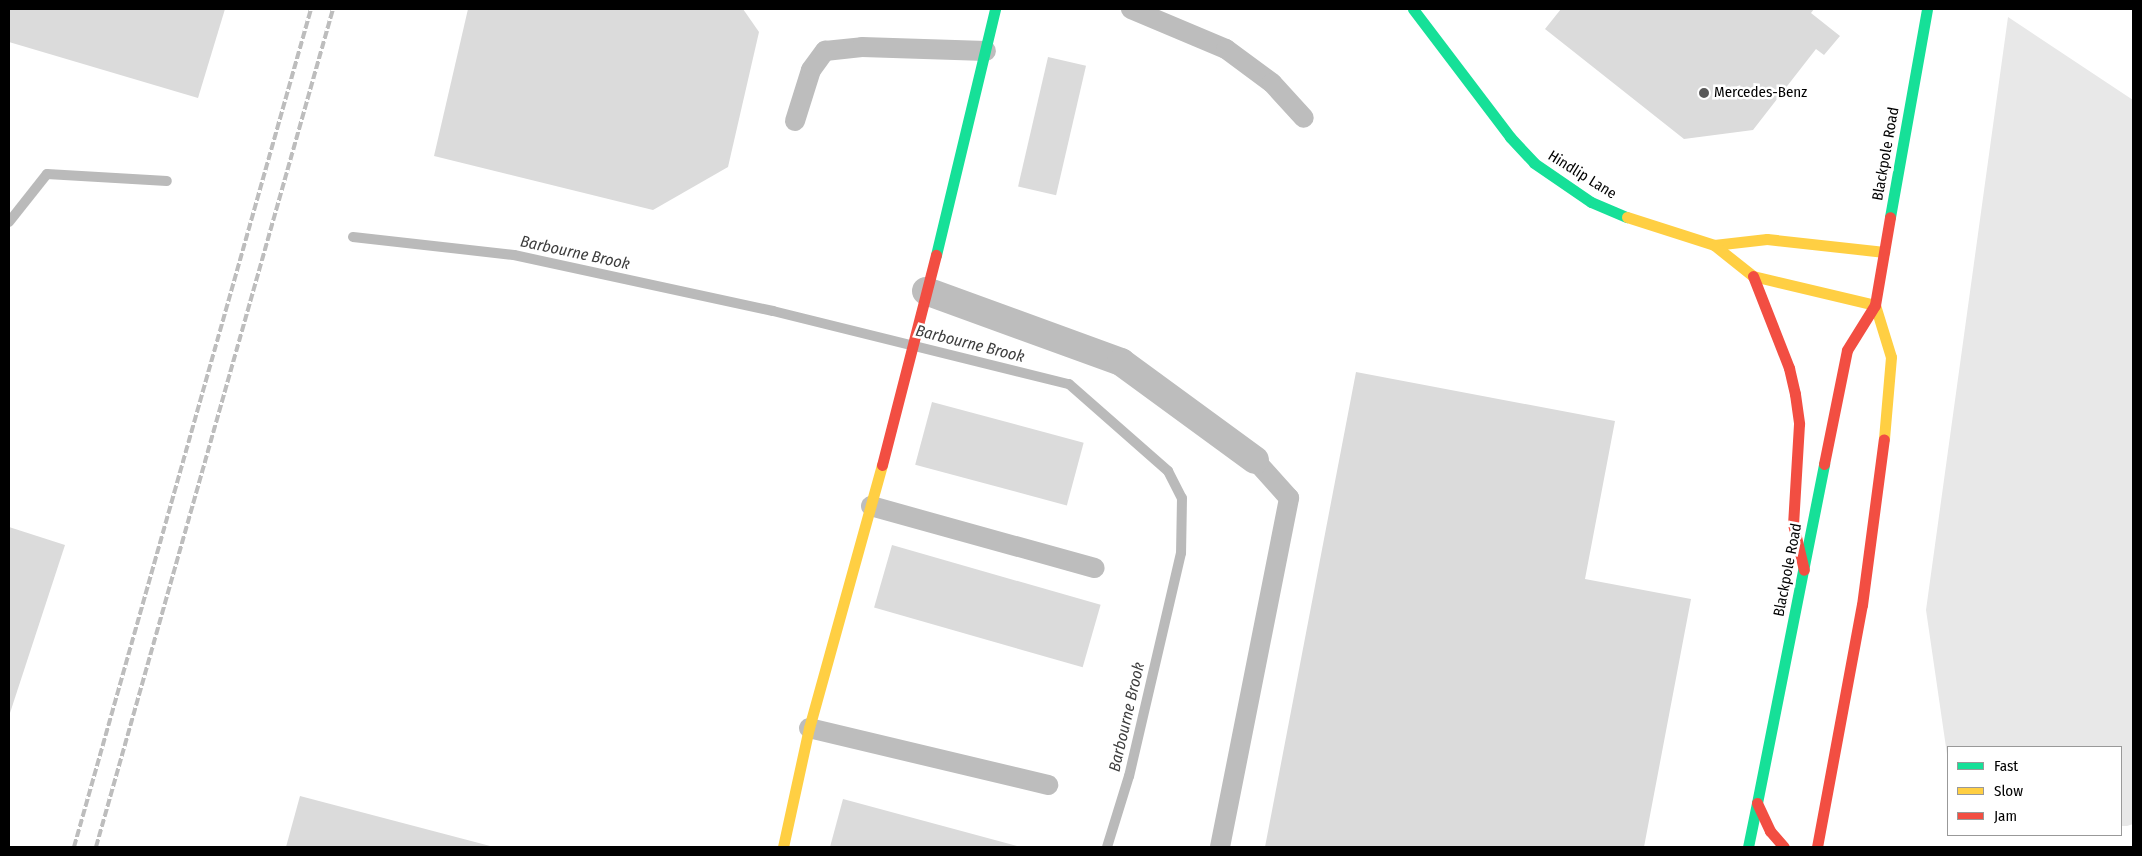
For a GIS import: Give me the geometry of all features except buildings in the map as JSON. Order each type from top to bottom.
[{"type":"main road","points":[[783,847],[809,728],[904,386],[995,9]]},
{"type":"main road","name":"Hindlip Lane","points":[[1413,9],[1510,138],[1534,162],[1591,202],[1654,228],[1714,245],[1754,276],[1875,305]]},
{"type":"main road","name":"Blackpole Road","points":[[1748,847],[1847,350],[1875,305],[1927,9]]},
{"type":"main road","name":"Hindlip Lane","points":[[1714,245],[1767,239],[1884,252]]},
{"type":"main road","points":[[1754,276],[1789,368],[1795,394],[1799,424],[1793,524],[1804,570]]},
{"type":"main road","name":"Blackpole Road","points":[[1817,847],[1862,605],[1887,415],[1890,357],[1875,305]]},
{"type":"main road","points":[[1757,803],[1770,832],[1784,847]]},
{"type":"street","points":[[926,291],[1121,362],[1255,460]]},
{"type":"lane","points":[[1131,9],[1226,49],[1272,83],[1304,118]]},
{"type":"lane","points":[[795,121],[811,70],[826,51],[898,47],[986,51]]},
{"type":"lane","points":[[1220,847],[1289,498],[1255,460]]},
{"type":"lane","points":[[871,506],[1095,568]]},
{"type":"lane","points":[[809,728],[1048,786]]},
{"type":"shaded area","points":[[2008,17],[2133,100],[2133,824],[2122,826],[2122,746],[1947,746],[1947,754],[1926,610]]},
{"type":"waterway","name":"Barbourne Brook","points":[[9,222],[47,174],[167,181]]},
{"type":"waterway","name":"Barbourne Brook","points":[[353,237],[514,255],[773,311],[1069,384],[1168,471],[1182,498],[1181,553],[1129,776],[1107,847]]},
{"type":"railway","points":[[74,847],[311,9]]},
{"type":"railway","points":[[96,847],[333,9]]},
{"type":"traffic: fast","points":[[936,255],[995,9]]},
{"type":"traffic: fast","points":[[1413,9],[1510,137],[1534,163],[1591,202],[1627,217]]},
{"type":"traffic: fast","points":[[1890,217],[1927,9]]},
{"type":"traffic: fast","points":[[1757,803],[1824,464]]},
{"type":"traffic: fast","points":[[1748,847],[1757,803]]},
{"type":"traffic: slow","points":[[1627,217],[1714,245],[1767,239],[1884,252]]},
{"type":"traffic: slow","points":[[1714,245],[1753,276],[1875,305]]},
{"type":"traffic: slow","points":[[1875,305],[1891,357],[1884,439]]},
{"type":"traffic: slow","points":[[783,847],[809,728],[882,465]]},
{"type":"traffic: jam","points":[[1824,464],[1847,350],[1875,305],[1890,217]]},
{"type":"traffic: jam","points":[[882,465],[936,255]]},
{"type":"traffic: jam","points":[[1753,276],[1789,368],[1795,394],[1799,424],[1793,524],[1804,570]]},
{"type":"traffic: jam","points":[[1817,847],[1862,605],[1884,439]]},
{"type":"traffic: jam","points":[[1757,803],[1770,831],[1784,847]]},
{"type":"place","name":"Mercedes-Benz","points":[[1704,93]]}]
